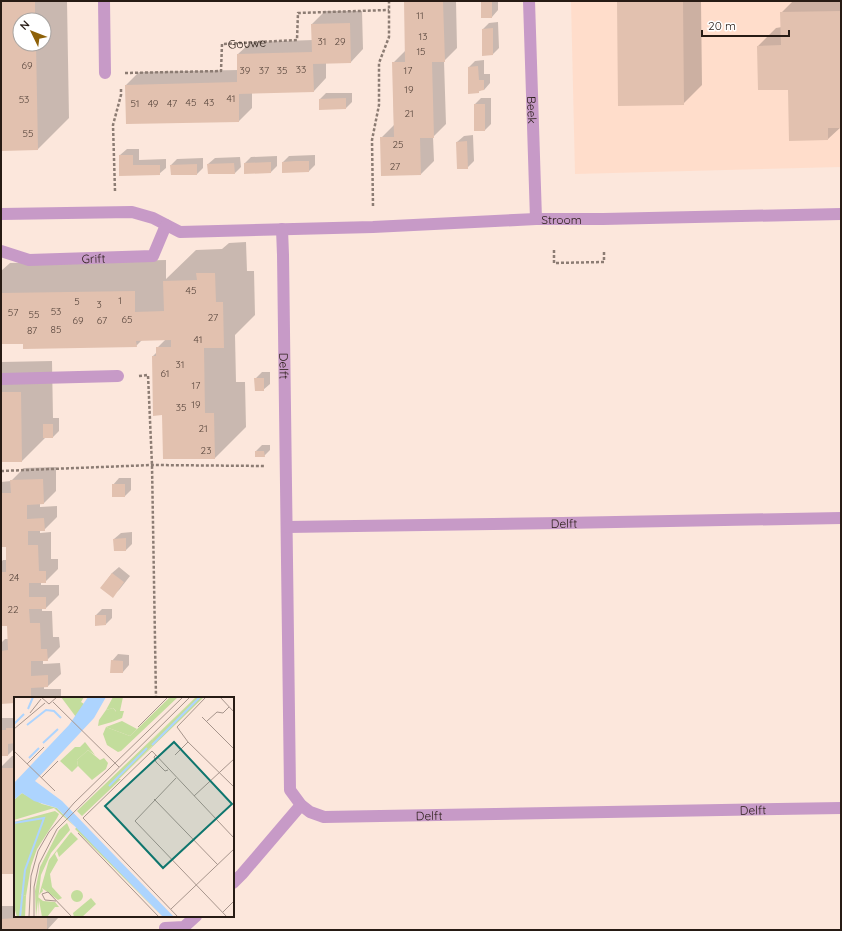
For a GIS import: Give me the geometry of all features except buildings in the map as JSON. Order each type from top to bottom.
[{"type":"street","points":[[104,1],[105,73]]},
{"type":"street","name":"Beek","points":[[529,1],[536,219]]},
{"type":"street","points":[[1,214],[132,212],[153,218],[180,232],[282,230]]},
{"type":"street","name":"Stroom","points":[[282,230],[373,228],[536,219],[841,214]]},
{"type":"street","name":"Grift","points":[[1,251],[29,260],[152,256],[166,225]]},
{"type":"street","name":"Delft","points":[[282,230],[290,790],[301,805],[310,812],[324,817],[841,808]]},
{"type":"street","points":[[1,379],[118,376]]},
{"type":"street","name":"Delft","points":[[287,527],[841,518]]},
{"type":"street","points":[[234,882],[301,805]]},
{"type":"street","points":[[165,928],[184,927],[195,917]]},
{"type":"path","points":[[373,228],[372,140],[379,105],[379,63],[389,37],[389,1]]},
{"type":"path","name":"Gouwe","points":[[105,73],[221,71],[222,44],[297,40],[298,13],[389,10]]},
{"type":"path","points":[[115,212],[113,125],[121,95],[121,73]]},
{"type":"path","points":[[554,250],[554,263],[604,262],[604,251]]},
{"type":"path","points":[[118,376],[148,375],[152,465],[156,697]]},
{"type":"path","points":[[1,471],[152,465],[286,466]]},
{"type":"shaded area","points":[[571,1],[841,1],[841,167],[575,174]]}]
